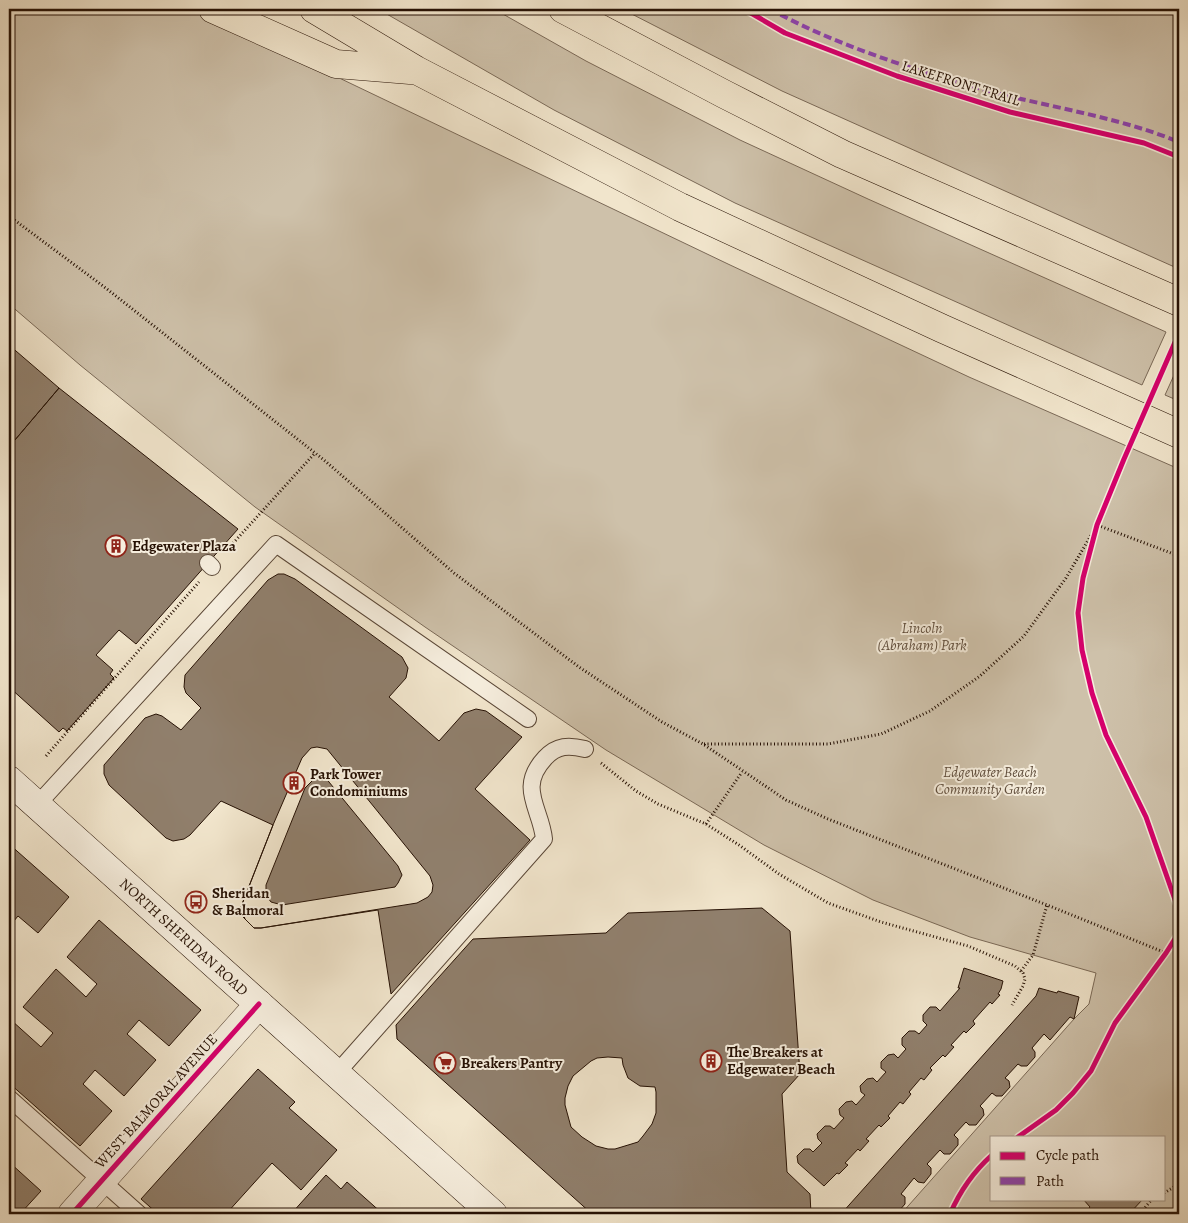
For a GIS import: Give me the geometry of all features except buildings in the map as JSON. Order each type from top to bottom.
[{"type":"highway","points":[[213,9],[336,64],[416,70]]},
{"type":"highway","points":[[314,9],[416,70],[680,207],[941,328],[1179,434]]},
{"type":"highway","points":[[563,9],[842,154],[1179,302]]},
{"type":"main road","name":"NORTH SHERIDAN ROAD","points":[[9,780],[493,1214]]},
{"type":"main road","name":"WEST BALMORAL AVENUE","points":[[72,1214],[259,1004]]},
{"type":"lane","points":[[37,805],[276,544],[528,720]]},
{"type":"lane","points":[[336,1074],[544,839],[543,827],[538,818],[532,796],[532,780],[541,762],[556,748],[572,746],[585,750]]},
{"type":"lane","points":[[9,1098],[139,1214]]},
{"type":"path","points":[[9,216],[107,289],[314,452],[454,573],[578,667],[662,722],[703,744],[786,800],[828,819],[1166,953]]},
{"type":"path","points":[[46,756],[210,565],[314,452]]},
{"type":"path","points":[[703,744],[828,744],[881,734],[930,711],[980,676],[1024,636],[1066,578],[1101,517]]},
{"type":"path","points":[[1090,552],[1097,525]]},
{"type":"path","points":[[1097,525],[1179,556]]},
{"type":"path","points":[[585,750],[636,791],[658,804],[706,824],[802,889],[828,903],[881,922],[968,946],[1006,961],[1021,971],[1025,979],[1024,986],[1012,1005]]},
{"type":"path","points":[[706,824],[742,772]]},
{"type":"path","points":[[1021,971],[1033,955],[1047,905]]},
{"type":"path","points":[[1160,960],[1170,947]]},
{"type":"path","points":[[1166,1192],[1179,1184]]},
{"type":"path","points":[[1143,1214],[1144,1209],[1151,1200]]},
{"type":"green space","name":"Lincoln (Abraham) Park","points":[[9,9],[195,9],[969,377],[1179,469],[1179,1214],[901,1214],[1089,1004],[1096,973],[970,937],[873,900],[764,845],[606,750],[425,627],[255,507],[80,365],[9,304]]},
{"type":"green space","points":[[378,9],[494,9],[586,61],[740,140],[1166,332],[1142,385],[735,203],[554,110]]},
{"type":"green space","points":[[622,9],[1179,9],[1179,269],[782,91]]},
{"type":"green space","points":[[1179,364],[1179,401],[1165,395]]},
{"type":"marked path","points":[[770,9],[822,34],[905,66],[989,91],[1133,126],[1179,142]]},
{"type":"cycle path","name":"LAKEFRONT TRAIL","points":[[744,9],[785,33],[897,76],[1010,112],[1144,143],[1179,157]]},
{"type":"cycle path","points":[[1179,333],[1097,525],[1083,578],[1078,613],[1082,650],[1092,693],[1106,735],[1146,817],[1179,911]]},
{"type":"cycle path","points":[[1019,1136],[1056,1110],[1091,1071],[1115,1023],[1166,953],[1178,934],[1179,926]]},
{"type":"cycle path","points":[[72,1214],[259,1004]]},
{"type":"cycle path","points":[[950,1214],[968,1182],[990,1157]]},
{"type":"place","name":"Edgewater Plaza","points":[[116,546]]},
{"type":"place","name":"Park Tower Condominiums","points":[[294,783]]},
{"type":"place","name":"Sheridan & Balmoral","points":[[196,902]]},
{"type":"place","name":"The Breakers at Edgewater Beach","points":[[711,1061]]},
{"type":"place","name":"Breakers Pantry","points":[[445,1063]]},
{"type":"park label","name":"Edgewater Beach Community Garden","points":[[990,780]]}]
